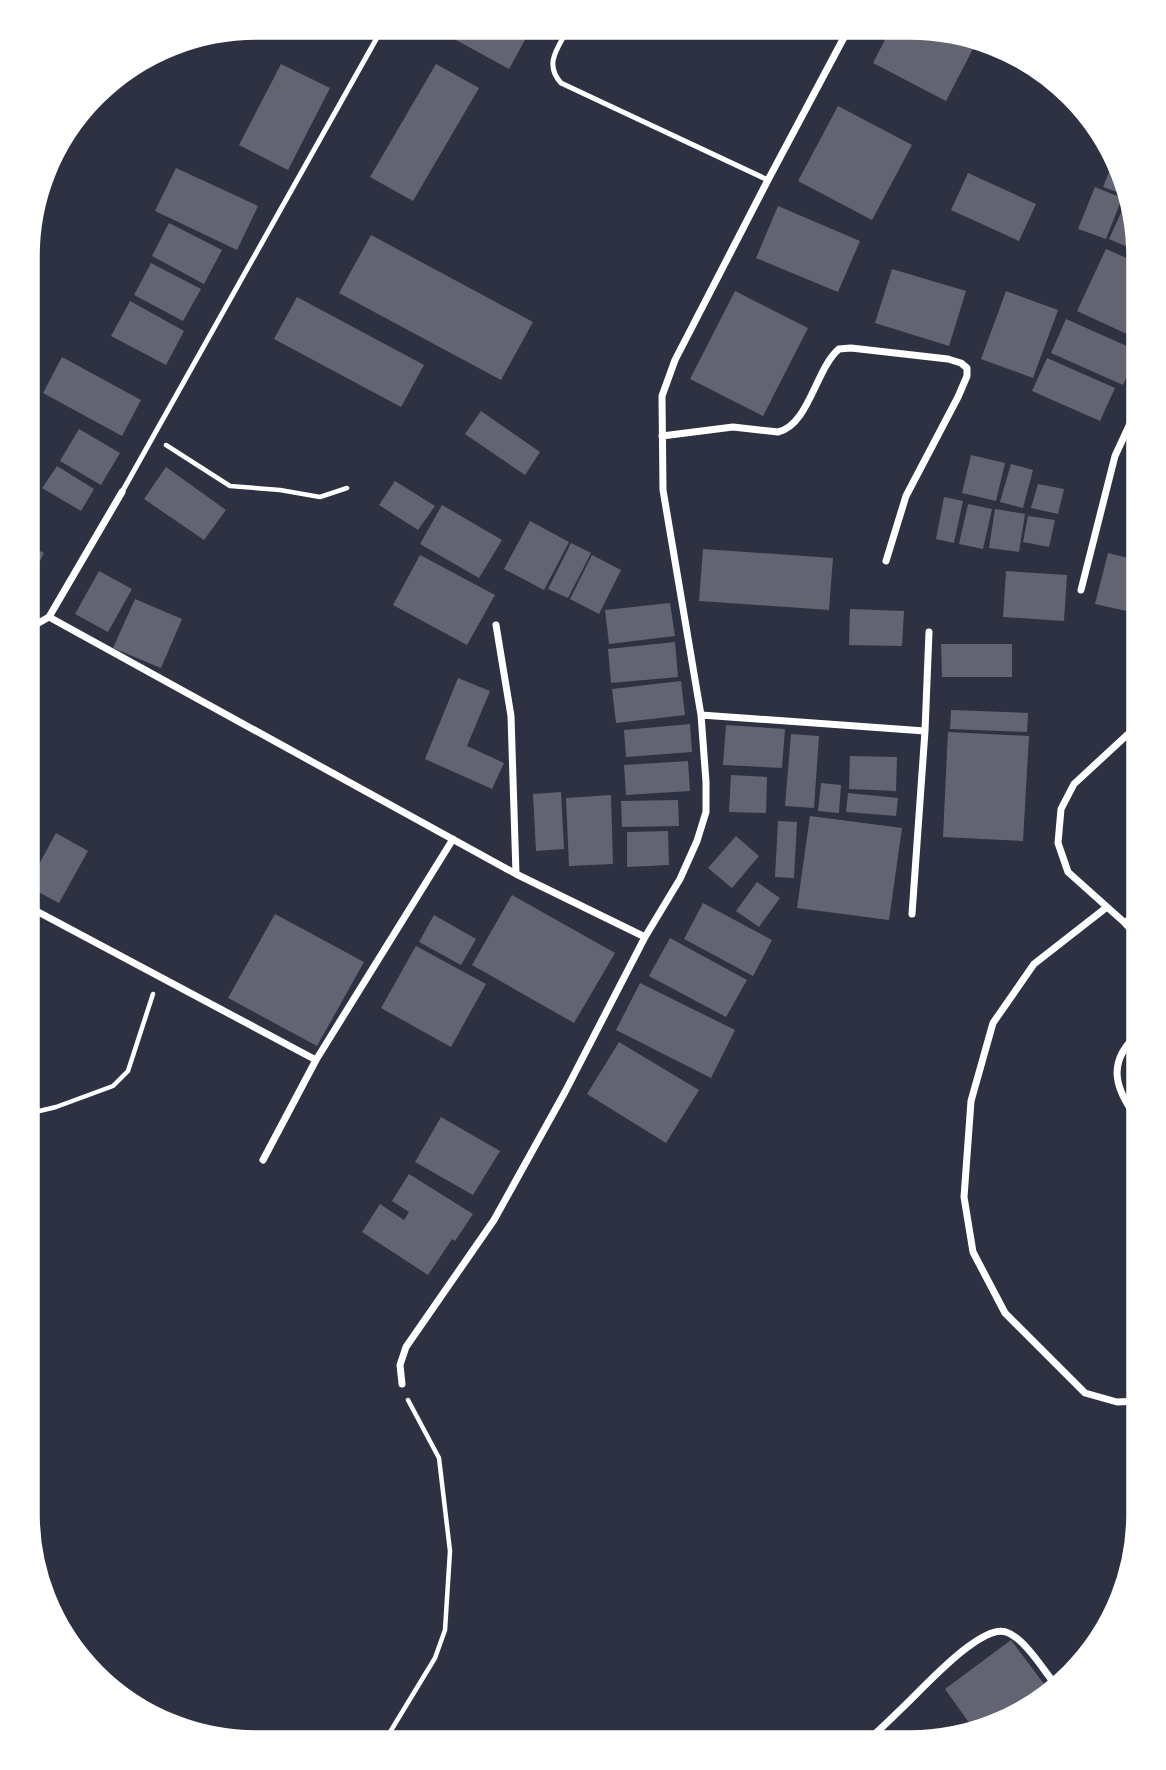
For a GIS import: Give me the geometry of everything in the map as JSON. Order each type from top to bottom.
[{"type":"street","points":[[402,1387],[400,1365],[406,1347],[494,1220],[565,1092],[645,937],[680,879],[697,841],[706,812],[701,715],[663,490],[663,396],[675,360],[844,38]]},
{"type":"street","points":[[662,436],[733,427],[784,431],[799,417],[831,357],[839,348],[948,359],[961,363],[967,368],[967,376],[954,407],[906,496],[886,561]]},
{"type":"street","points":[[1081,590],[1115,456],[1128,428]]},
{"type":"street","points":[[38,623],[49,617],[122,492]]},
{"type":"street","points":[[49,617],[516,874],[645,937]]},
{"type":"street","points":[[496,625],[511,716],[516,874]]},
{"type":"street","points":[[912,914],[926,731],[929,632]]},
{"type":"street","points":[[701,715],[926,731]]},
{"type":"street","points":[[1127,926],[1068,872],[1058,843],[1061,809],[1074,783],[1128,734]]},
{"type":"street","points":[[264,1160],[316,1060],[453,839]]},
{"type":"street","points":[[1107,907],[1034,964],[993,1023],[971,1101],[964,1197],[973,1252],[1005,1313],[1085,1393],[1117,1402],[1127,1402]]},
{"type":"street","points":[[38,912],[316,1060]]},
{"type":"street","points":[[1127,1044],[1121,1054],[1118,1068],[1121,1095],[1127,1104]]},
{"type":"street","points":[[876,1732],[950,1661],[977,1640],[997,1631],[1006,1632],[1019,1640],[1051,1679]]},
{"type":"lane","points":[[122,492],[376,39]]},
{"type":"lane","points":[[563,39],[553,57],[551,68],[561,83],[768,180]]},
{"type":"path","points":[[154,437],[230,485],[320,497],[347,488]]},
{"type":"path","points":[[38,1111],[113,1086],[128,1071],[159,976]]},
{"type":"path","points":[[390,1732],[435,1658],[445,1630],[450,1550],[439,1458],[402,1387]]},
{"type":"building","points":[[886,38],[938,40],[973,48],[946,101],[873,63]]},
{"type":"building","points":[[454,39],[526,39],[509,69]]},
{"type":"building","points":[[281,64],[330,88],[288,170],[239,145]]},
{"type":"building","points":[[436,64],[479,88],[413,201],[370,177]]},
{"type":"building","points":[[838,106],[912,145],[872,220],[798,181]]},
{"type":"building","points":[[176,168],[258,206],[237,250],[155,211]]},
{"type":"building","points":[[1110,170],[1117,192],[1103,187]]},
{"type":"building","points":[[968,173],[1036,204],[1019,241],[951,210]]},
{"type":"building","points":[[1095,187],[1119,197],[1120,202],[1106,239],[1078,229]]},
{"type":"building","points":[[778,206],[860,241],[838,292],[756,258]]},
{"type":"building","points":[[1122,210],[1127,247],[1109,239]]},
{"type":"building","points":[[169,223],[222,250],[204,284],[152,256]]},
{"type":"building","points":[[371,235],[533,322],[501,380],[339,293]]},
{"type":"building","points":[[1106,249],[1128,259],[1128,335],[1077,311]]},
{"type":"building","points":[[151,263],[201,289],[183,321],[134,295]]},
{"type":"building","points":[[892,269],[966,291],[949,346],[875,323]]},
{"type":"building","points":[[735,291],[808,328],[763,416],[690,379]]},
{"type":"building","points":[[1006,291],[1058,310],[1033,378],[981,359]]},
{"type":"building","points":[[297,297],[424,365],[401,407],[274,339]]},
{"type":"building","points":[[130,301],[184,331],[166,365],[111,336]]},
{"type":"building","points":[[1066,319],[1128,347],[1128,374],[1123,385],[1051,353]]},
{"type":"building","points":[[62,357],[141,400],[122,436],[43,393]]},
{"type":"building","points":[[1047,358],[1115,388],[1100,421],[1032,391]]},
{"type":"building","points":[[481,411],[540,452],[525,475],[465,434]]},
{"type":"building","points":[[79,429],[120,453],[101,485],[60,461]]},
{"type":"building","points":[[971,455],[1005,463],[996,501],[962,493]]},
{"type":"building","points":[[1011,464],[1033,470],[1023,508],[1000,502]]},
{"type":"building","points":[[57,466],[94,489],[81,511],[42,488]]},
{"type":"building","points":[[166,467],[226,510],[204,540],[144,499]]},
{"type":"building","points":[[395,481],[435,506],[418,530],[379,505]]},
{"type":"building","points":[[1038,484],[1064,489],[1058,514],[1031,508]]},
{"type":"building","points":[[944,497],[963,501],[954,543],[936,539]]},
{"type":"building","points":[[968,504],[992,509],[983,549],[959,544]]},
{"type":"building","points":[[442,505],[502,540],[479,578],[420,544]]},
{"type":"building","points":[[995,509],[1025,514],[1019,552],[989,548]]},
{"type":"building","points":[[1028,516],[1055,520],[1049,547],[1023,542]]},
{"type":"building","points":[[530,521],[569,542],[544,590],[504,569]]},
{"type":"building","points":[[571,543],[591,553],[568,598],[548,589]]},
{"type":"building","points":[[703,549],[833,558],[829,610],[699,601]]},
{"type":"building","points":[[38,550],[44,553],[38,565]]},
{"type":"building","points":[[1108,553],[1128,558],[1128,611],[1095,604]]},
{"type":"building","points":[[420,555],[495,595],[467,645],[393,605]]},
{"type":"building","points":[[592,555],[621,570],[599,614],[570,599]]},
{"type":"building","points":[[99,571],[132,589],[108,632],[75,614]]},
{"type":"building","points":[[1006,571],[1067,575],[1064,621],[1003,617]]},
{"type":"building","points":[[135,599],[182,619],[161,668],[113,648]]},
{"type":"building","points":[[670,603],[675,636],[609,644],[605,610]]},
{"type":"building","points":[[850,609],[904,611],[902,646],[849,645]]},
{"type":"building","points":[[675,642],[678,677],[611,683],[608,649]]},
{"type":"building","points":[[941,644],[1012,644],[1012,677],[942,677]]},
{"type":"building","points":[[458,678],[490,691],[467,746],[504,763],[492,789],[425,759]]},
{"type":"building","points":[[681,681],[685,715],[616,723],[612,689]]},
{"type":"building","points":[[951,710],[1028,713],[1027,732],[950,729]]},
{"type":"building","points":[[690,724],[692,752],[626,757],[624,730]]},
{"type":"building","points":[[726,725],[785,729],[782,768],[723,765]]},
{"type":"building","points":[[948,732],[1029,736],[1023,841],[943,837]]},
{"type":"building","points":[[791,734],[819,736],[814,808],[785,806]]},
{"type":"building","points":[[850,756],[897,757],[896,791],[849,789]]},
{"type":"building","points":[[688,761],[690,791],[626,795],[624,765]]},
{"type":"building","points":[[731,775],[767,777],[766,813],[729,812]]},
{"type":"building","points":[[821,783],[841,785],[839,813],[818,811]]},
{"type":"building","points":[[561,792],[564,849],[536,851],[533,794]]},
{"type":"building","points":[[848,793],[898,798],[896,816],[846,812]]},
{"type":"building","points":[[611,795],[613,864],[569,866],[566,798]]},
{"type":"building","points":[[678,800],[679,826],[622,827],[621,801]]},
{"type":"building","points":[[810,816],[902,828],[889,920],[797,908]]},
{"type":"building","points":[[778,821],[797,822],[794,878],[775,877]]},
{"type":"building","points":[[668,831],[669,865],[627,867],[627,832]]},
{"type":"building","points":[[56,833],[88,851],[59,903],[38,892],[38,866]]},
{"type":"building","points":[[736,836],[759,856],[732,888],[708,868]]},
{"type":"building","points":[[757,882],[780,898],[759,927],[736,911]]},
{"type":"building","points":[[512,895],[615,953],[574,1023],[472,965]]},
{"type":"building","points":[[703,903],[772,940],[753,976],[684,939]]},
{"type":"building","points":[[275,914],[364,962],[317,1046],[228,998]]},
{"type":"building","points":[[434,915],[476,939],[461,965],[419,942]]},
{"type":"building","points":[[670,938],[747,980],[726,1017],[649,976]]},
{"type":"building","points":[[416,946],[486,984],[451,1047],[381,1008]]},
{"type":"building","points":[[640,983],[735,1030],[711,1078],[616,1030]]},
{"type":"building","points":[[619,1042],[699,1090],[666,1143],[587,1094]]},
{"type":"building","points":[[441,1117],[500,1151],[473,1195],[415,1162]]},
{"type":"building","points":[[409,1174],[473,1214],[428,1275],[362,1232],[380,1204],[404,1220],[409,1212],[392,1201]]},
{"type":"building","points":[[1011,1640],[1044,1684],[1019,1702],[969,1723],[945,1689]]}]
